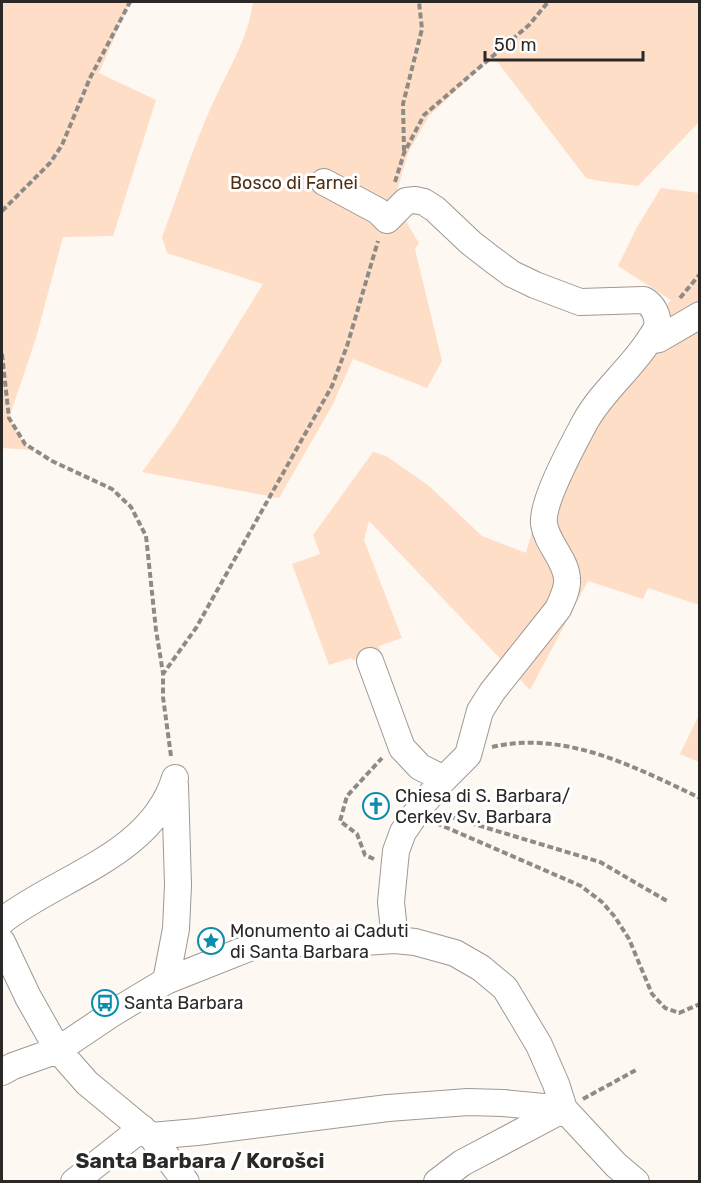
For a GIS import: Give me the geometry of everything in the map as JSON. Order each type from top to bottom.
[{"type":"street","points":[[324,182],[378,211],[387,220],[406,201],[424,202],[435,209],[471,243],[512,274],[580,302],[644,300],[655,311],[653,334],[586,419],[544,512],[544,523],[549,540],[568,579],[558,609],[492,692],[480,711],[468,755],[444,779],[403,832],[396,850],[391,902],[395,940]]},
{"type":"street","points":[[653,334],[659,339],[699,315]]},
{"type":"street","points":[[370,661],[402,748],[420,766],[444,779]]},
{"type":"street","points":[[2,921],[40,895],[126,846],[164,804],[174,778]]},
{"type":"street","points":[[166,981],[176,929],[177,907],[174,778]]},
{"type":"street","points":[[2,1072],[58,1050],[166,981],[254,946],[395,940],[415,942],[455,952],[481,968],[505,988],[539,1045],[564,1109],[616,1165],[636,1182]]},
{"type":"street","points":[[2,942],[28,997],[58,1050],[87,1083],[146,1132],[186,1182]]},
{"type":"street","points":[[74,1182],[146,1132],[197,1132],[468,1101],[564,1109]]},
{"type":"street","points":[[437,1182],[462,1164],[564,1109]]},
{"type":"path","points":[[2,211],[50,163],[62,145],[90,78],[129,2]]},
{"type":"path","points":[[404,153],[403,104],[423,29],[419,2]]},
{"type":"path","points":[[394,184],[404,153],[424,115],[529,25],[548,2]]},
{"type":"path","points":[[163,674],[195,628],[332,386],[387,220]]},
{"type":"path","points":[[2,354],[9,418],[25,444],[52,461],[112,489],[132,507],[146,536],[174,778]]},
{"type":"path","points":[[396,850],[377,861],[365,855],[357,834],[340,821],[347,796],[400,740]]},
{"type":"path","points":[[468,755],[495,747],[531,742],[566,746],[608,758],[699,798]]},
{"type":"path","points":[[418,810],[440,813],[600,862],[667,901]]},
{"type":"path","points":[[418,810],[581,886],[602,902],[615,917],[629,939],[652,994],[665,1008],[679,1013],[699,1004]]},
{"type":"path","points":[[564,1109],[636,1070]]},
{"type":"green space","points":[[2,2],[130,2],[99,73],[156,100],[113,236],[63,237],[36,338],[9,418],[25,444],[32,450],[2,448]]},
{"type":"green space","name":"Bosco di Farnei","points":[[253,2],[699,2],[699,122],[638,186],[586,178],[493,56],[429,116],[408,153],[397,191],[408,225],[419,243],[415,249],[442,361],[427,388],[353,359],[332,406],[279,498],[142,472],[176,425],[263,284],[167,253],[162,237],[199,136],[242,42]]},
{"type":"green space","points":[[661,188],[699,193],[699,605],[648,588],[643,599],[588,581],[530,690],[369,521],[364,540],[402,638],[379,646],[380,650],[353,660],[351,658],[329,665],[292,564],[320,554],[313,535],[373,452],[386,456],[428,485],[482,536],[526,553],[547,478],[671,300],[618,266],[637,227]]},
{"type":"green space","points":[[699,715],[699,762],[680,754]]},
{"type":"place","name":"Chiesa di S. Barbara/ Cerkev Sv. Barbara","points":[[376,806]]},
{"type":"place","name":"Monumento ai Caduti di Santa Barbara","points":[[211,941]]},
{"type":"place","name":"Santa Barbara","points":[[105,1003]]},
{"type":"district","name":"Santa Barbara / Korošci","points":[[200,1160]]}]
